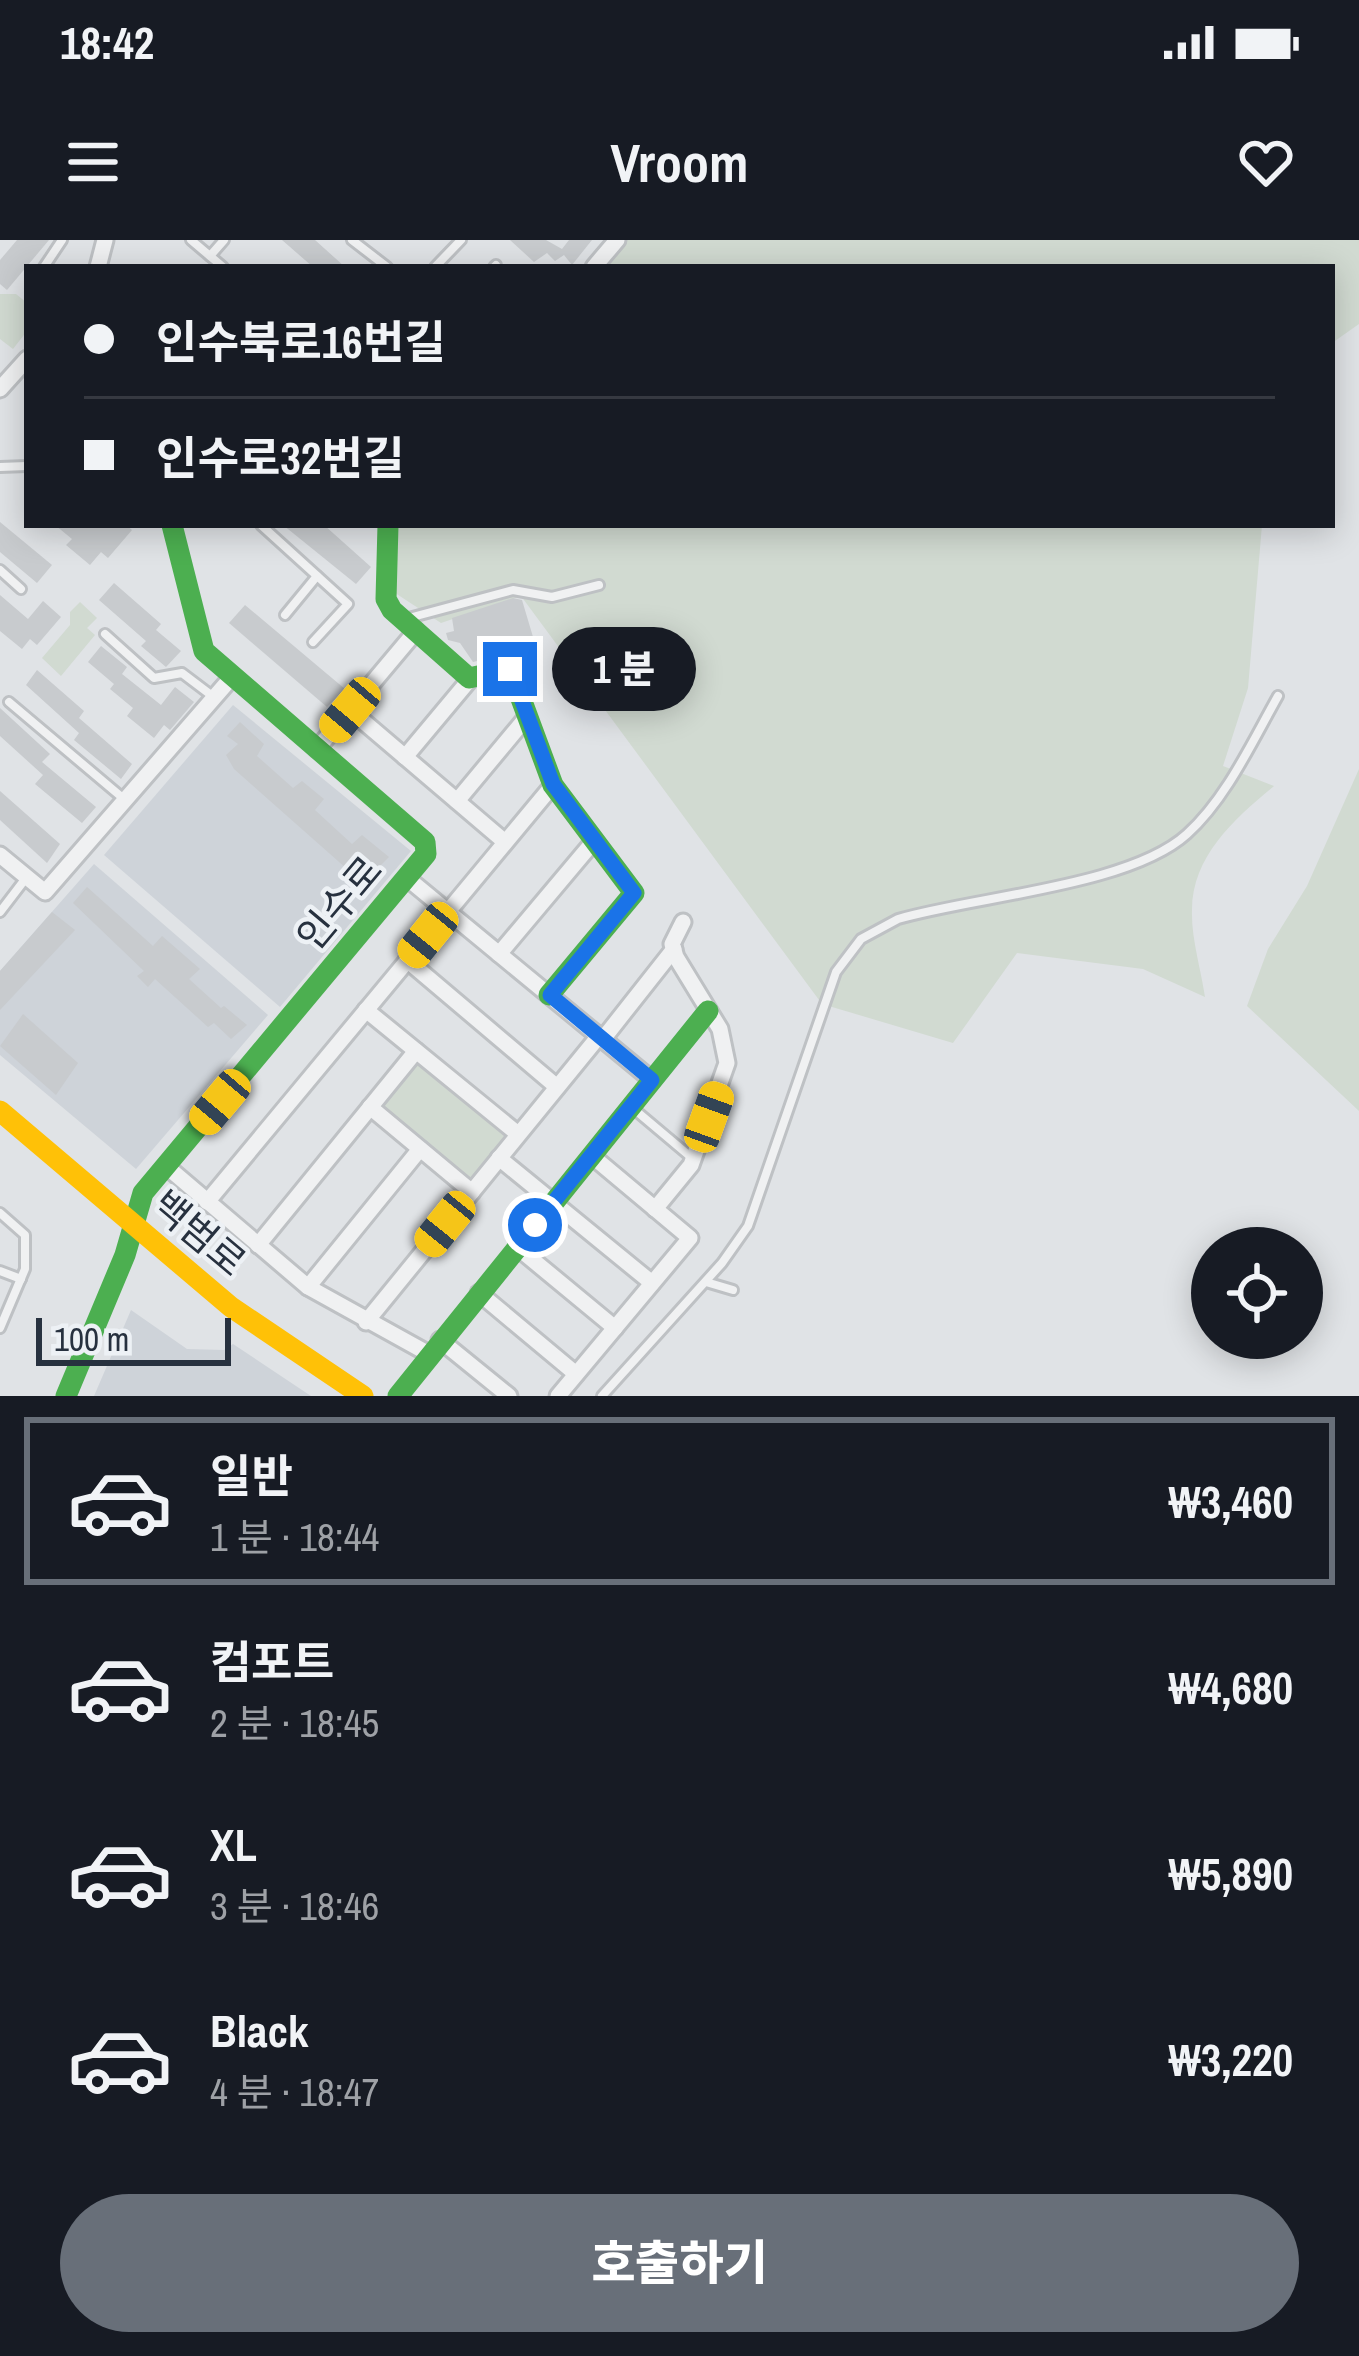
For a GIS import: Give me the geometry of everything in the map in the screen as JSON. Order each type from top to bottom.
[{"type":"street","points":[[597,264],[617,240]]},
{"type":"street","points":[[0,389],[24,362]]},
{"type":"street","name":"인수로","points":[[66,1396],[134,1228],[143,1193],[426,854],[424,842],[204,651],[173,528]]},
{"type":"street","points":[[381,530],[386,598],[471,678]]},
{"type":"street","points":[[317,749],[410,625]]},
{"type":"street","points":[[405,757],[471,678],[510,669],[553,784],[634,893],[550,995]]},
{"type":"street","points":[[0,855],[45,892],[232,677]]},
{"type":"street","points":[[350,710],[506,842]]},
{"type":"street","points":[[457,801],[526,718]]},
{"type":"street","points":[[207,1202],[553,784]]},
{"type":"street","points":[[500,954],[593,841]]},
{"type":"street","points":[[407,878],[652,1080]]},
{"type":"street","points":[[366,1322],[674,949],[676,931],[683,922]]},
{"type":"street","points":[[656,1209],[693,1159],[727,1063],[725,1042],[674,949]]},
{"type":"street","points":[[407,960],[556,1088]]},
{"type":"street","points":[[366,1010],[518,1134]]},
{"type":"street","points":[[398,1396],[708,1011]]},
{"type":"street","points":[[258,1245],[416,1051]]},
{"type":"street","points":[[370,1107],[472,1192]]},
{"type":"street","name":"백범로","points":[[0,1112],[231,1307],[363,1396]]},
{"type":"street","points":[[308,1287],[420,1148]]},
{"type":"street","points":[[558,1396],[690,1238],[592,1156]]},
{"type":"street","points":[[499,1158],[652,1283]]},
{"type":"street","points":[[166,1166],[308,1287],[366,1322],[434,1347],[509,1396]]},
{"type":"street","points":[[517,1247],[615,1328]]},
{"type":"street","points":[[479,1293],[576,1374]]},
{"type":"lane","points":[[191,240],[219,264]]},
{"type":"lane","points":[[210,256],[224,240]]},
{"type":"lane","points":[[352,240],[383,264]]},
{"type":"lane","points":[[438,264],[461,240]]},
{"type":"lane","points":[[265,528],[348,604],[313,642]]},
{"type":"lane","points":[[0,570],[21,589]]},
{"type":"lane","points":[[285,615],[317,576]]},
{"type":"lane","points":[[410,625],[513,590],[552,597],[598,585]]},
{"type":"lane","points":[[105,634],[154,678],[182,673],[214,698]]},
{"type":"lane","points":[[602,1396],[736,1245],[759,1200],[822,1004],[848,952],[880,926],[898,919],[1120,870],[1159,855],[1207,814],[1278,696]]},
{"type":"lane","points":[[9,702],[125,800]]},
{"type":"lane","points":[[0,912],[27,877]]},
{"type":"lane","points":[[631,1106],[693,1159]]},
{"type":"lane","points":[[0,1213],[26,1235],[26,1269],[0,1328]]},
{"type":"lane","points":[[0,1271],[21,1280]]},
{"type":"lane","points":[[706,1282],[733,1290]]},
{"type":"shaded area","points":[[612,240],[1359,240],[1359,324],[1335,341],[1335,264],[592,264]]},
{"type":"shaded area","points":[[0,294],[16,294],[24,301],[24,335],[13,349],[0,339]]},
{"type":"shaded area","points":[[388,528],[1262,528],[1248,688],[1223,766],[1274,786],[1231,825],[1199,872],[1192,921],[1205,997],[1143,969],[1017,953],[953,1043],[822,1004],[521,596],[441,623],[386,587]]},
{"type":"shaded area","points":[[80,602],[97,618],[87,628],[95,635],[61,676],[42,658],[70,625],[70,612]]},
{"type":"shaded area","points":[[233,705],[411,851],[280,1007],[104,855]]},
{"type":"shaded area","points":[[1359,769],[1359,1111],[1247,1006],[1268,949],[1307,886]]},
{"type":"shaded area","points":[[94,864],[268,1015],[136,1169],[0,1055],[0,971]]},
{"type":"shaded area","points":[[416,1051],[518,1134],[472,1192],[370,1107]]},
{"type":"shaded area","points":[[131,1310],[187,1349],[224,1350],[233,1344],[311,1396],[94,1396]]},
{"type":"building","points":[[17,240],[49,240],[24,264],[7,290],[0,284],[0,260]]},
{"type":"building","points":[[282,240],[315,240],[342,264],[310,264]]},
{"type":"building","points":[[510,240],[546,240],[562,249],[569,240],[592,240],[573,264],[564,255],[555,261],[547,253],[534,262]]},
{"type":"building","points":[[0,522],[52,565],[37,583],[0,552]]},
{"type":"building","points":[[59,528],[132,530],[108,558],[101,552],[90,565],[66,545],[72,539]]},
{"type":"building","points":[[287,528],[327,528],[371,567],[356,584]]},
{"type":"building","points":[[114,583],[161,624],[156,630],[181,651],[166,667],[141,646],[146,641],[99,600]]},
{"type":"building","points":[[0,595],[28,619],[43,601],[61,617],[37,645],[30,639],[22,649],[0,631]]},
{"type":"building","points":[[513,598],[522,600],[536,647],[473,662],[460,643],[448,640],[446,633],[454,631],[452,618]]},
{"type":"building","points":[[245,605],[345,689],[327,707],[229,623]]},
{"type":"building","points":[[101,646],[127,667],[122,674],[161,705],[175,687],[194,702],[170,730],[164,725],[154,738],[127,716],[133,708],[88,662]]},
{"type":"building","points":[[37,670],[84,711],[79,718],[132,764],[121,779],[74,740],[79,733],[26,685]]},
{"type":"building","points":[[0,708],[50,754],[42,762],[96,807],[82,823],[35,784],[43,775],[0,736]]},
{"type":"building","points":[[240,722],[264,744],[257,756],[293,788],[302,781],[324,799],[315,810],[352,844],[362,835],[389,857],[378,868],[365,860],[356,870],[347,869],[234,769],[226,755],[238,744],[227,736]]},
{"type":"building","points":[[0,791],[60,844],[47,863],[0,820]]},
{"type":"building","points":[[87,887],[153,946],[162,936],[200,969],[189,979],[247,1025],[231,1039],[214,1023],[208,1027],[155,979],[148,987],[137,976],[144,971],[73,903]]},
{"type":"building","points":[[52,912],[75,930],[0,1010],[0,971]]},
{"type":"building","points":[[23,1014],[78,1063],[56,1095],[0,1046]]},
{"type":"traffic: fast","points":[[66,1396],[125,1255],[143,1193],[426,854],[425,842],[204,651],[173,528]]},
{"type":"traffic: fast","points":[[388,528],[386,599],[392,610],[469,678],[510,669],[553,785],[634,893],[549,995]]},
{"type":"traffic: fast","points":[[398,1396],[708,1011]]},
{"type":"traffic: slow","points":[[0,1111],[231,1307],[363,1396]]},
{"type":"route","points":[[510,669],[553,784],[634,893],[550,995],[652,1080],[535,1225]]}]
